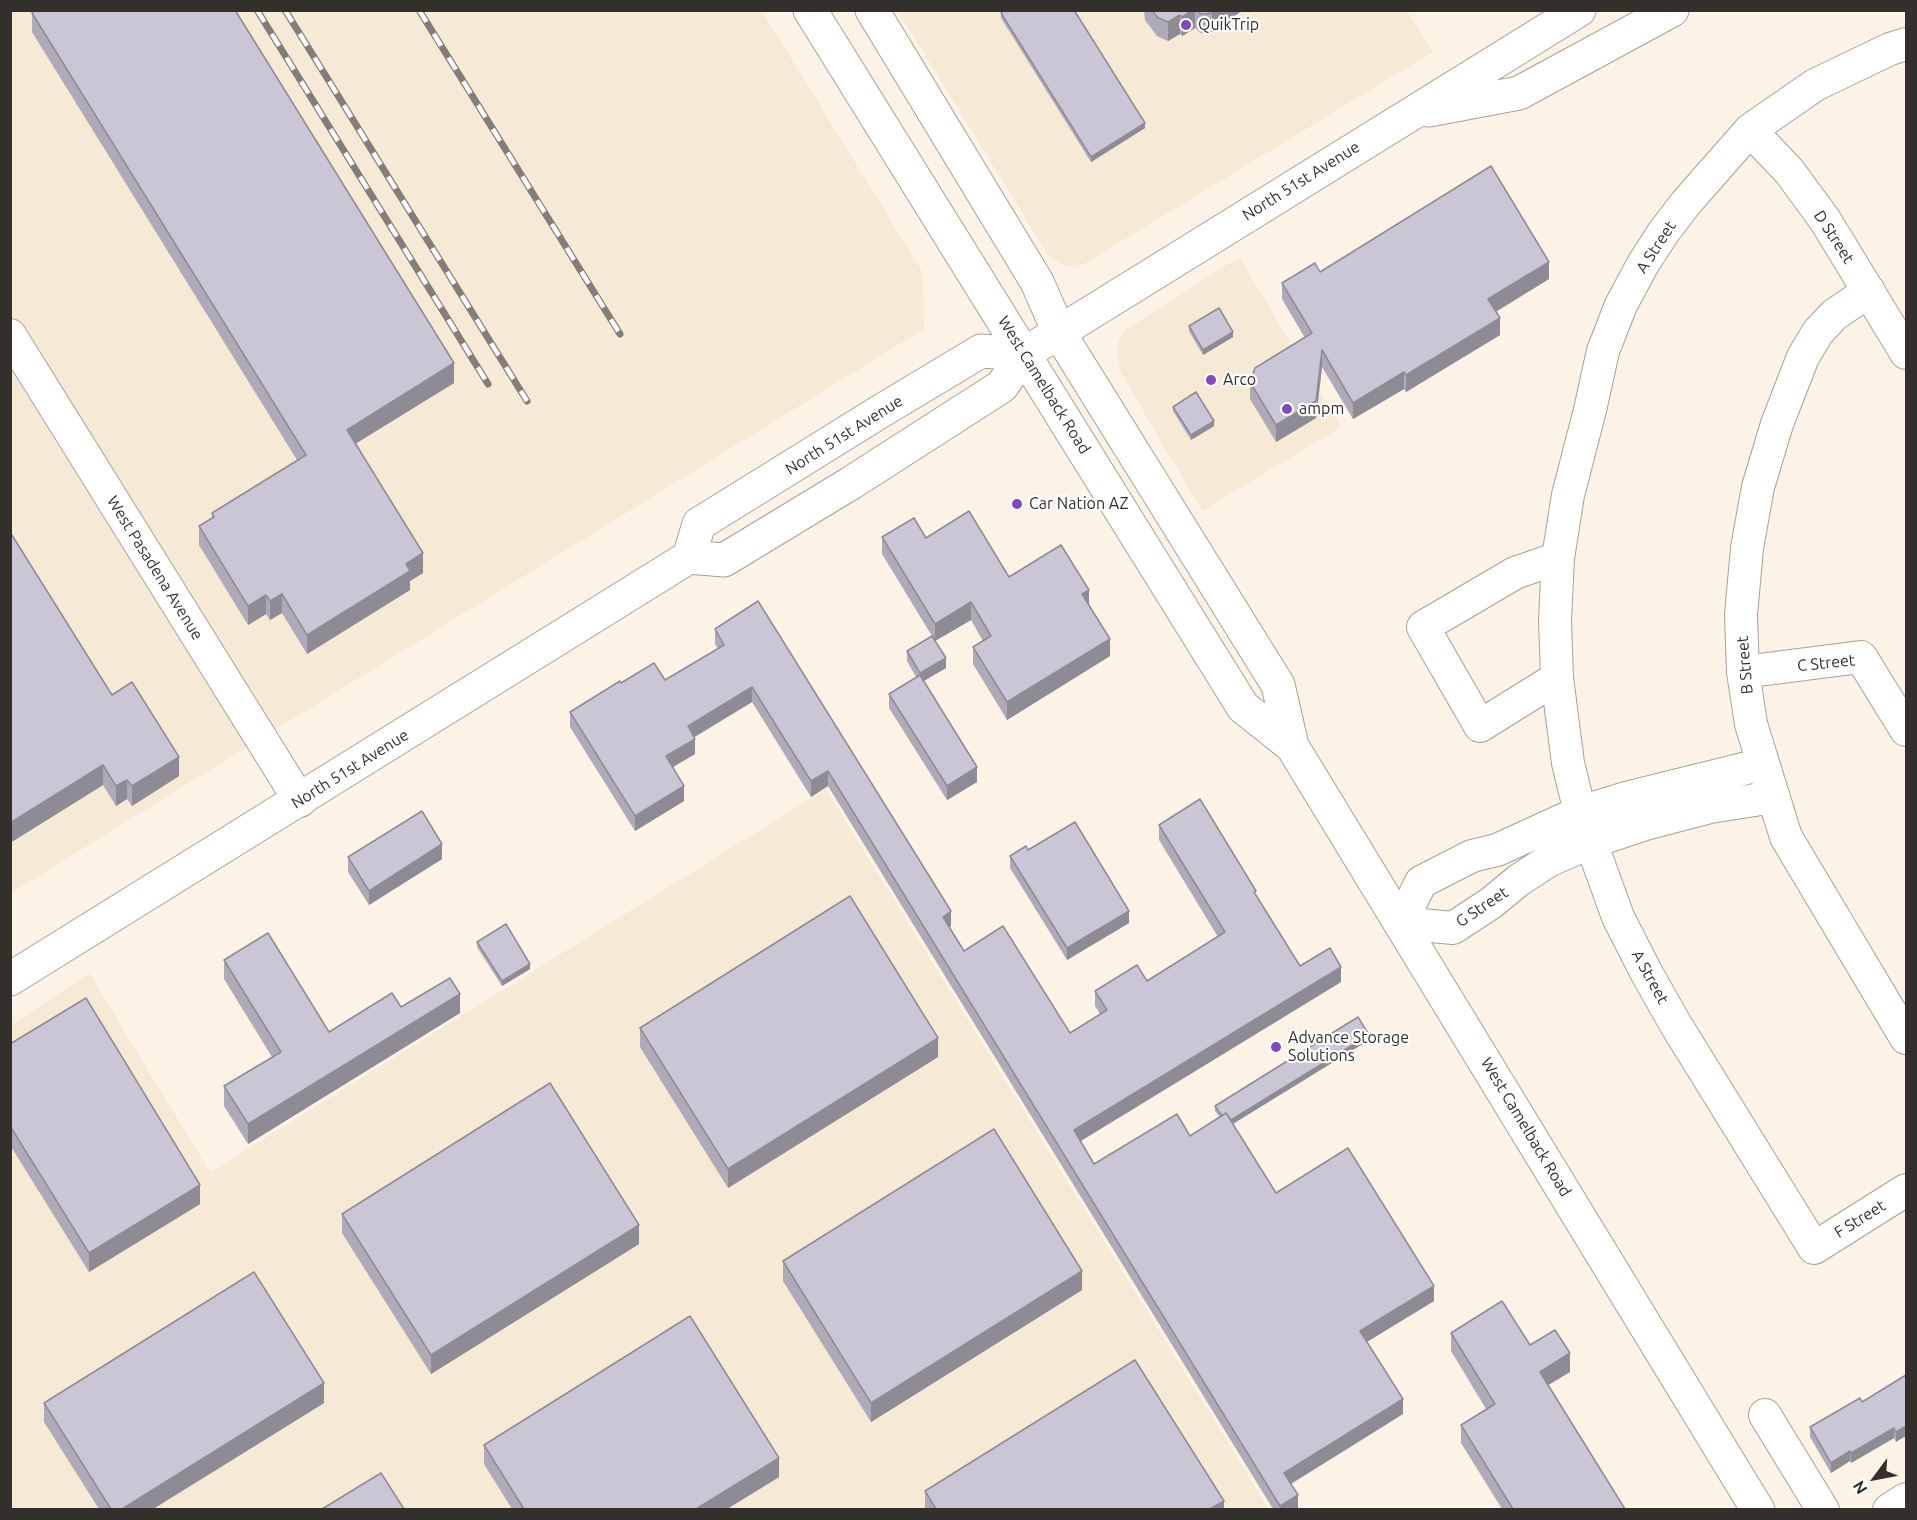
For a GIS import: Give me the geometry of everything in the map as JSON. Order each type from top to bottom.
[{"type":"main road","name":"West Camelback Road","points":[[810,10],[1243,707],[1292,746]]},
{"type":"main road","name":"West Camelback Road","points":[[872,10],[1037,282],[1059,332],[1278,685],[1292,746],[1758,1509]]},
{"type":"main road","name":"North 51st Avenue","points":[[10,979],[300,801],[689,557],[724,560],[802,514],[1002,386],[1024,354],[1579,10]]},
{"type":"main road","points":[[1413,113],[1519,93],[1672,10]]},
{"type":"main road","name":"North 51st Avenue","points":[[689,557],[699,524],[941,375],[981,351],[1024,354]]},
{"type":"street","name":"A Street","points":[[1814,1248],[1646,972],[1618,917],[1580,812],[1568,763],[1557,678],[1555,620],[1558,558],[1568,495],[1603,351],[1622,305],[1663,233],[1685,204],[1750,130],[1815,85],[1890,49],[1906,44]]},
{"type":"street","name":"D Street","points":[[1750,130],[1795,179],[1825,220],[1906,353]]},
{"type":"street","name":"B Street","points":[[1869,291],[1834,315],[1818,332],[1803,357],[1777,424],[1758,487],[1747,548],[1741,615],[1743,672],[1751,724],[1786,837],[1906,1038]]},
{"type":"street","name":"West Pasadena Avenue","points":[[10,334],[300,801]]},
{"type":"street","points":[[1557,678],[1480,726],[1423,627],[1515,573],[1558,558]]},
{"type":"street","name":"C Street","points":[[1743,672],[1861,657],[1906,730]]},
{"type":"street","points":[[1401,923],[1421,882],[1472,856],[1497,850],[1580,812],[1637,795],[1763,764]]},
{"type":"street","name":"G Street","points":[[1401,923],[1454,928],[1548,861],[1591,842],[1645,824],[1710,807],[1774,797]]},
{"type":"street","name":"F Street","points":[[1814,1248],[1906,1190]]},
{"type":"street","points":[[1765,1415],[1823,1509]]},
{"type":"street","points":[[1889,1509],[1906,1499]]},
{"type":"shaded area","points":[[11,11],[762,11],[923,273],[924,329],[11,893]]},
{"type":"shaded area","points":[[898,11],[1407,11],[1433,52],[1074,268],[1064,266],[1049,257]]},
{"type":"shaded area","points":[[1239,257],[1341,427],[1202,511],[1121,373],[1117,357],[1118,343],[1125,330]]},
{"type":"shaded area","points":[[826,789],[1269,1509],[11,1510],[11,1025],[89,973],[210,1172]]},
{"type":"building","points":[[35,10],[235,10],[454,363],[347,430],[423,553],[406,564],[410,571],[307,635],[282,594],[270,601],[266,595],[248,606],[199,526],[214,517],[212,513],[306,455],[32,13]]},
{"type":"building","points":[[1005,10],[1074,10],[1145,123],[1091,157],[1001,13]]},
{"type":"building","points":[[1152,10],[1192,10],[1168,22],[1157,17]]},
{"type":"building","points":[[1197,10],[1215,10],[1212,13],[1201,14]]},
{"type":"building","points":[[1491,166],[1549,262],[1488,299],[1500,318],[1406,375],[1404,372],[1353,403],[1322,350],[1316,401],[1276,425],[1250,382],[1255,368],[1312,333],[1282,283],[1315,263],[1320,272]]},
{"type":"building","points":[[1219,308],[1233,332],[1203,350],[1189,326]]},
{"type":"building","points":[[1196,392],[1214,421],[1191,435],[1173,407]]},
{"type":"building","points":[[969,511],[1009,577],[1061,545],[1089,590],[1082,594],[1110,639],[1007,702],[973,647],[991,636],[971,602],[935,624],[882,537],[914,518],[926,538]]},
{"type":"building","points":[[10,532],[112,695],[132,682],[179,757],[132,786],[127,780],[116,786],[103,765],[10,823]]},
{"type":"building","points":[[758,601],[951,911],[943,917],[964,951],[1003,926],[1070,1033],[1107,1010],[1095,991],[1137,965],[1147,981],[1225,932],[1159,825],[1200,799],[1300,966],[1330,948],[1341,967],[1074,1130],[1094,1164],[1177,1114],[1190,1136],[1226,1113],[1276,1193],[1348,1148],[1434,1286],[1360,1331],[1403,1399],[1284,1473],[1298,1495],[1280,1506],[828,771],[811,781],[752,687],[688,726],[695,739],[666,756],[684,786],[635,816],[570,712],[654,663],[665,680],[724,645],[715,629]]},
{"type":"building","points":[[932,636],[946,658],[920,673],[907,651]]},
{"type":"building","points":[[920,675],[977,767],[947,786],[889,694]]},
{"type":"building","points":[[422,811],[442,844],[369,891],[348,857]]},
{"type":"building","points":[[1075,822],[1129,911],[1067,948],[1010,856],[1026,846],[1028,850]]},
{"type":"building","points":[[850,896],[938,1038],[728,1169],[640,1028]]},
{"type":"building","points":[[506,924],[530,964],[502,981],[477,942]]},
{"type":"building","points":[[268,933],[329,1032],[392,993],[401,1007],[450,978],[460,994],[248,1124],[224,1086],[281,1052],[224,960]]},
{"type":"building","points":[[86,998],[200,1185],[89,1253],[10,1126],[10,1044]]},
{"type":"building","points":[[1358,1017],[1369,1035],[1231,1120],[1226,1113],[1222,1116],[1215,1106]]},
{"type":"building","points":[[550,1083],[639,1225],[431,1355],[342,1214]]},
{"type":"building","points":[[994,1129],[1082,1271],[871,1403],[783,1261]]},
{"type":"building","points":[[254,1272],[324,1383],[122,1509],[111,1509],[44,1403]]},
{"type":"building","points":[[1502,1301],[1530,1345],[1555,1330],[1570,1353],[1540,1372],[1625,1509],[1513,1509],[1461,1425],[1495,1404],[1451,1333]]},
{"type":"building","points":[[690,1316],[779,1458],[696,1509],[524,1509],[484,1445]]},
{"type":"building","points":[[1135,1360],[1224,1501],[1210,1509],[936,1509],[925,1491]]},
{"type":"building","points":[[1906,1375],[1906,1426],[1896,1432],[1894,1428],[1831,1463],[1810,1427],[1860,1398],[1862,1402]]},
{"type":"building","points":[[381,1473],[404,1509],[322,1509]]},
{"type":"railway","points":[[257,10],[488,384]]},
{"type":"railway","points":[[285,10],[527,401]]},
{"type":"railway","points":[[419,10],[620,334]]},
{"type":"place","name":"QuikTrip","points":[[1186,25]]},
{"type":"place","name":"Arco","points":[[1211,380]]},
{"type":"place","name":"ampm","points":[[1287,409]]},
{"type":"place","name":"Car Nation AZ","points":[[1017,504]]},
{"type":"place","name":"Advance Storage Solutions","points":[[1276,1047]]}]
